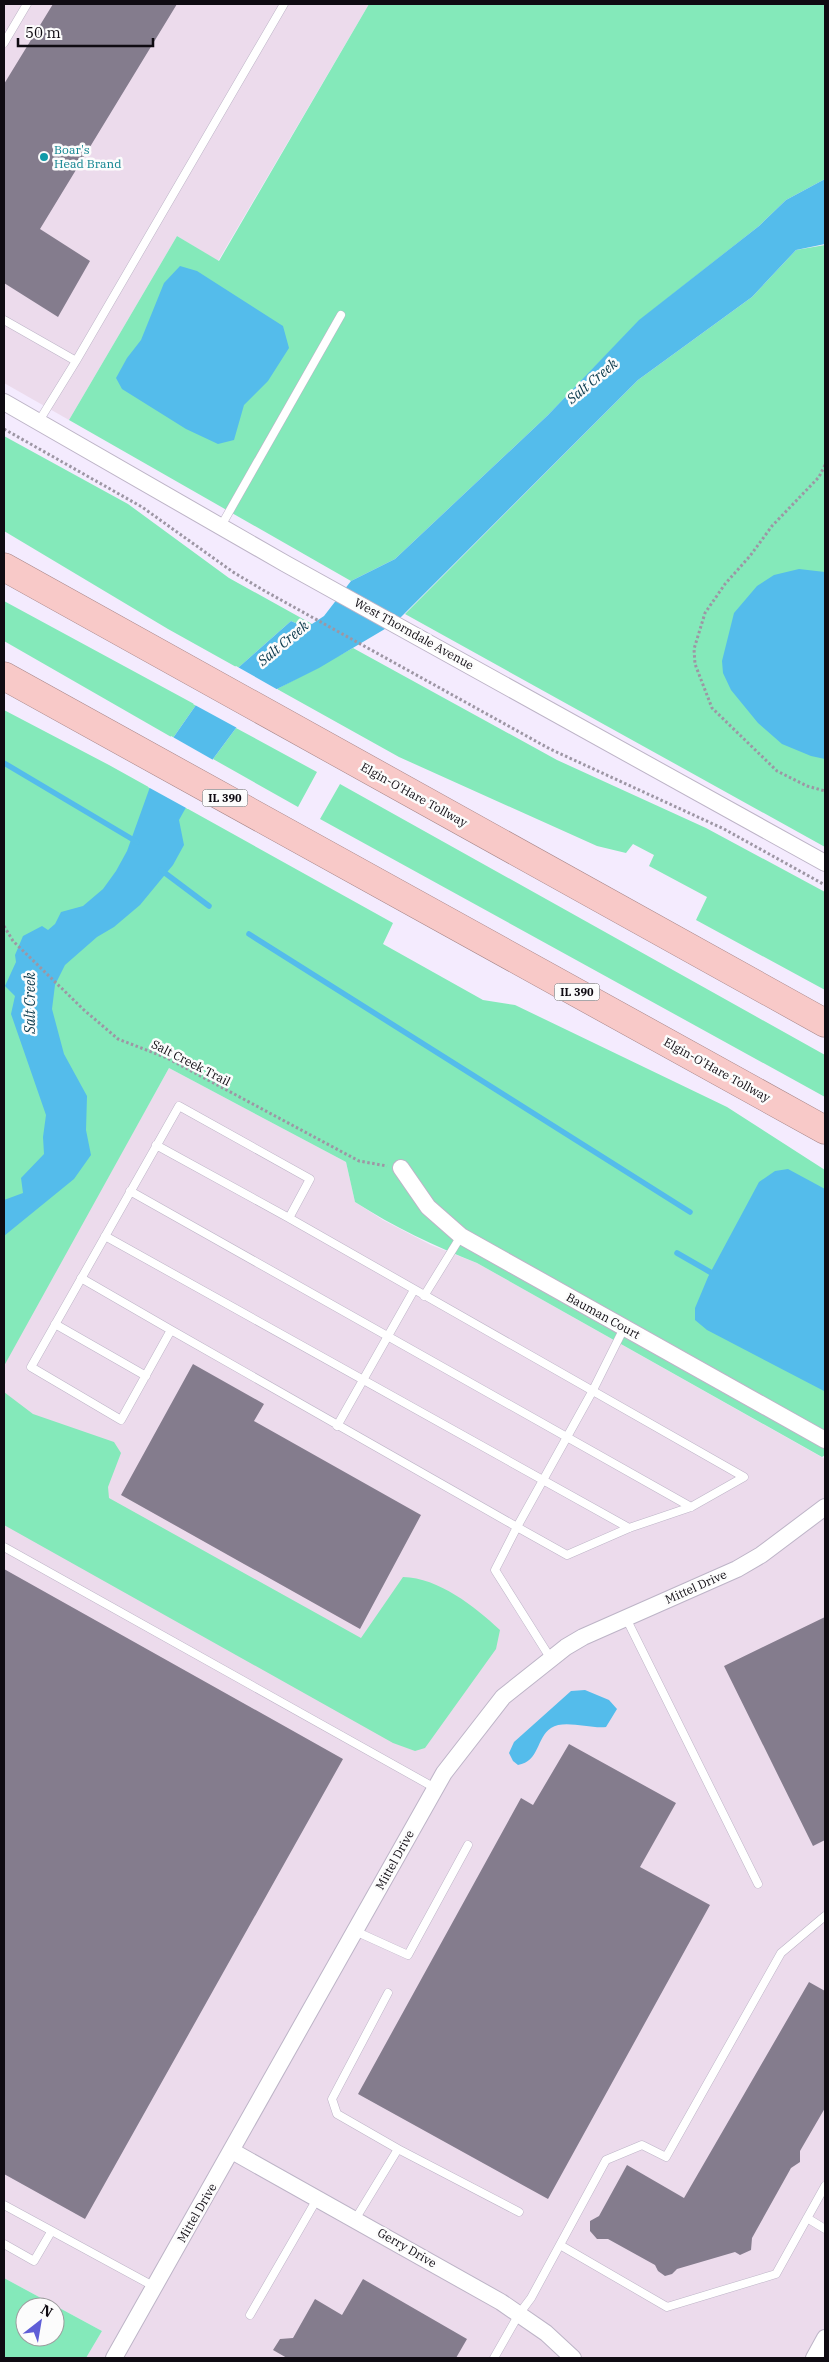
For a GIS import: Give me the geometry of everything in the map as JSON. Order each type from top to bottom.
[{"type":"highway","name":"Elgin-O'Hare Tollway","points":[[4,566],[825,1023]]},
{"type":"highway","name":"Elgin-O'Hare Tollway","points":[[4,676],[825,1130]]},
{"type":"street","name":"West Thorndale Avenue","points":[[4,402],[286,564],[825,863]]},
{"type":"street","name":"Bauman Court","points":[[401,1168],[428,1207],[460,1236],[825,1440]]},
{"type":"street","name":"Mittel Drive","points":[[116,2358],[435,1788],[444,1773],[503,1697],[551,1659],[583,1637],[738,1569],[761,1555],[825,1507]]},
{"type":"street","name":"Gerry Drive","points":[[232,2151],[317,2199],[356,2218],[519,2314],[546,2333],[573,2358]]},
{"type":"street","points":[[814,2358],[825,2338]]},
{"type":"lane","points":[[4,43],[27,4]]},
{"type":"lane","points":[[39,421],[76,361],[284,4]]},
{"type":"lane","points":[[221,526],[341,315]]},
{"type":"lane","points":[[4,320],[76,361]]},
{"type":"lane","points":[[171,1330],[121,1420],[31,1367],[178,1106],[310,1179],[289,1218]]},
{"type":"lane","points":[[81,1278],[338,1426],[568,1555],[629,1528],[690,1507],[744,1477],[289,1218],[156,1145]]},
{"type":"lane","points":[[130,1191],[690,1507]]},
{"type":"lane","points":[[105,1236],[629,1528]]},
{"type":"lane","points":[[424,1296],[460,1236]]},
{"type":"lane","points":[[338,1426],[414,1290]]},
{"type":"lane","points":[[55,1324],[146,1376]]},
{"type":"lane","points":[[551,1659],[494,1570],[592,1392],[624,1328]]},
{"type":"lane","points":[[4,1547],[435,1788]]},
{"type":"lane","points":[[626,1618],[758,1884]]},
{"type":"lane","points":[[355,1931],[408,1955],[468,1845]]},
{"type":"lane","points":[[494,2358],[519,2314],[531,2298],[606,2160],[642,2145],[666,2157],[782,1953],[825,1916]]},
{"type":"lane","points":[[388,1993],[332,2099],[337,2114],[398,2149],[519,2212]]},
{"type":"lane","points":[[356,2218],[398,2149]]},
{"type":"lane","points":[[560,2244],[667,2308],[776,2274],[825,2186]]},
{"type":"lane","points":[[250,2315],[317,2199]]},
{"type":"lane","points":[[4,2206],[155,2287]]},
{"type":"lane","points":[[807,2218],[825,2229]]},
{"type":"lane","points":[[4,2244],[34,2261],[52,2232]]},
{"type":"path","points":[[4,429],[142,506],[233,572],[263,590],[567,758],[724,829],[825,885]]},
{"type":"path","points":[[825,465],[818,477],[772,526],[750,556],[725,584],[705,614],[694,649],[695,664],[712,708],[777,771],[807,786],[825,791]]},
{"type":"path","name":"Salt Creek Trail","points":[[4,926],[13,941],[84,1010],[118,1039],[167,1058],[359,1161],[401,1168]]},
{"type":"shaded area","points":[[6,4],[369,4],[218,261],[177,236],[69,420],[4,383],[4,7]]},
{"type":"shaded area","points":[[169,1068],[346,1162],[355,1202],[383,1220],[431,1245],[477,1263],[825,1459],[825,2358],[86,2358],[102,2331],[65,2311],[65,2297],[39,2297],[4,2278],[4,1323],[71,1243]]},
{"type":"green space","points":[[369,4],[825,4],[825,179],[786,200],[759,226],[640,320],[548,415],[395,559],[351,581],[69,420],[177,236],[219,261]]},
{"type":"green space","points":[[825,245],[825,847],[405,614],[638,380],[752,297],[796,250]]},
{"type":"green space","points":[[4,436],[128,504],[229,578],[312,624],[300,625],[291,621],[238,668],[168,629],[4,531]]},
{"type":"green space","points":[[4,601],[196,705],[173,738],[4,641]]},
{"type":"green space","points":[[353,648],[557,760],[706,828],[825,892],[825,990],[696,920],[707,897],[649,866],[654,855],[633,844],[626,853],[597,846],[399,757],[277,689]]},
{"type":"green space","points":[[4,710],[109,765],[393,923],[383,944],[483,1000],[515,1005],[727,1107],[825,1170],[825,1455],[822,1457],[477,1263],[414,1236],[384,1220],[355,1202],[346,1162],[169,1068],[4,1366]]},
{"type":"green space","points":[[236,728],[317,772],[298,807],[213,759]]},
{"type":"green space","points":[[340,784],[825,1055],[825,1097],[320,819]]},
{"type":"green space","points":[[4,1392],[33,1414],[114,1442],[121,1453],[108,1487],[109,1498],[361,1638],[403,1577],[430,1582],[455,1595],[479,1612],[500,1630],[496,1649],[425,1748],[415,1751],[393,1743],[4,1525]]},
{"type":"green space","points":[[4,2278],[39,2297],[15,2297],[15,2347],[65,2347],[65,2311],[102,2331],[86,2358],[4,2358]]},
{"type":"water","name":"Salt Creek","points":[[825,179],[825,244],[796,250],[752,297],[638,380],[395,623],[319,668],[267,694],[236,728],[213,759],[179,820],[184,845],[173,865],[140,905],[114,927],[97,937],[65,965],[55,985],[52,1009],[64,1054],[87,1096],[86,1130],[91,1155],[74,1179],[4,1236],[4,1200],[23,1193],[21,1178],[44,1154],[43,1137],[46,1115],[11,1014],[15,996],[5,986],[16,962],[15,955],[23,936],[42,926],[48,930],[55,924],[61,912],[83,906],[103,889],[127,851],[155,773],[173,738],[196,705],[291,621],[300,625],[312,624],[324,616],[351,581],[395,559],[548,415],[639,320],[759,226],[786,200]]},
{"type":"water","points":[[180,266],[197,271],[283,326],[289,348],[268,381],[244,405],[234,440],[218,444],[186,429],[122,389],[116,378],[127,358],[141,340],[164,283]]},
{"type":"water","points":[[799,569],[825,572],[825,759],[811,756],[782,744],[758,723],[731,690],[723,673],[722,661],[734,613],[757,586],[774,575]]},
{"type":"water","points":[[788,1169],[825,1189],[824,1391],[707,1330],[695,1320],[695,1308],[708,1277],[759,1182],[775,1171]]},
{"type":"water","points":[[585,1690],[609,1700],[617,1709],[606,1727],[570,1724],[556,1725],[546,1732],[530,1759],[518,1765],[513,1761],[509,1753],[514,1742],[571,1691]]},
{"type":"pier","points":[[236,666],[280,691],[269,696],[239,729],[193,704]]},
{"type":"pier","points":[[171,736],[215,761],[188,809],[148,787],[152,772]]},
{"type":"building","name":"Boar's Head Brand","points":[[53,4],[177,4],[40,229],[90,261],[58,317],[4,283],[4,84]]},
{"type":"building","points":[[193,1364],[264,1404],[254,1421],[421,1515],[360,1629],[121,1495]]},
{"type":"building","points":[[4,1569],[343,1759],[85,2219],[4,2174]]},
{"type":"building","points":[[825,1617],[825,1840],[813,1846],[724,1666]]},
{"type":"building","points":[[569,1744],[676,1803],[640,1867],[710,1905],[548,2199],[358,2094],[521,1798],[533,1805]]},
{"type":"building","points":[[809,1982],[825,1991],[825,2108],[800,2151],[800,2162],[791,2168],[752,2238],[751,2250],[740,2255],[735,2252],[677,2269],[672,2274],[665,2276],[658,2271],[655,2265],[608,2239],[597,2239],[590,2231],[590,2221],[599,2216],[627,2165],[684,2198]]},
{"type":"building","points":[[363,2279],[467,2339],[456,2358],[287,2358],[273,2350],[280,2339],[293,2338],[315,2299],[342,2315]]},
{"type":"waterway","points":[[4,763],[137,842]]},
{"type":"waterway","points":[[161,870],[209,906]]},
{"type":"waterway","points":[[249,934],[690,1212]]},
{"type":"waterway","points":[[677,1253],[710,1272]]},
{"type":"place","name":"Boar's Head Brand","points":[[44,157]]}]
